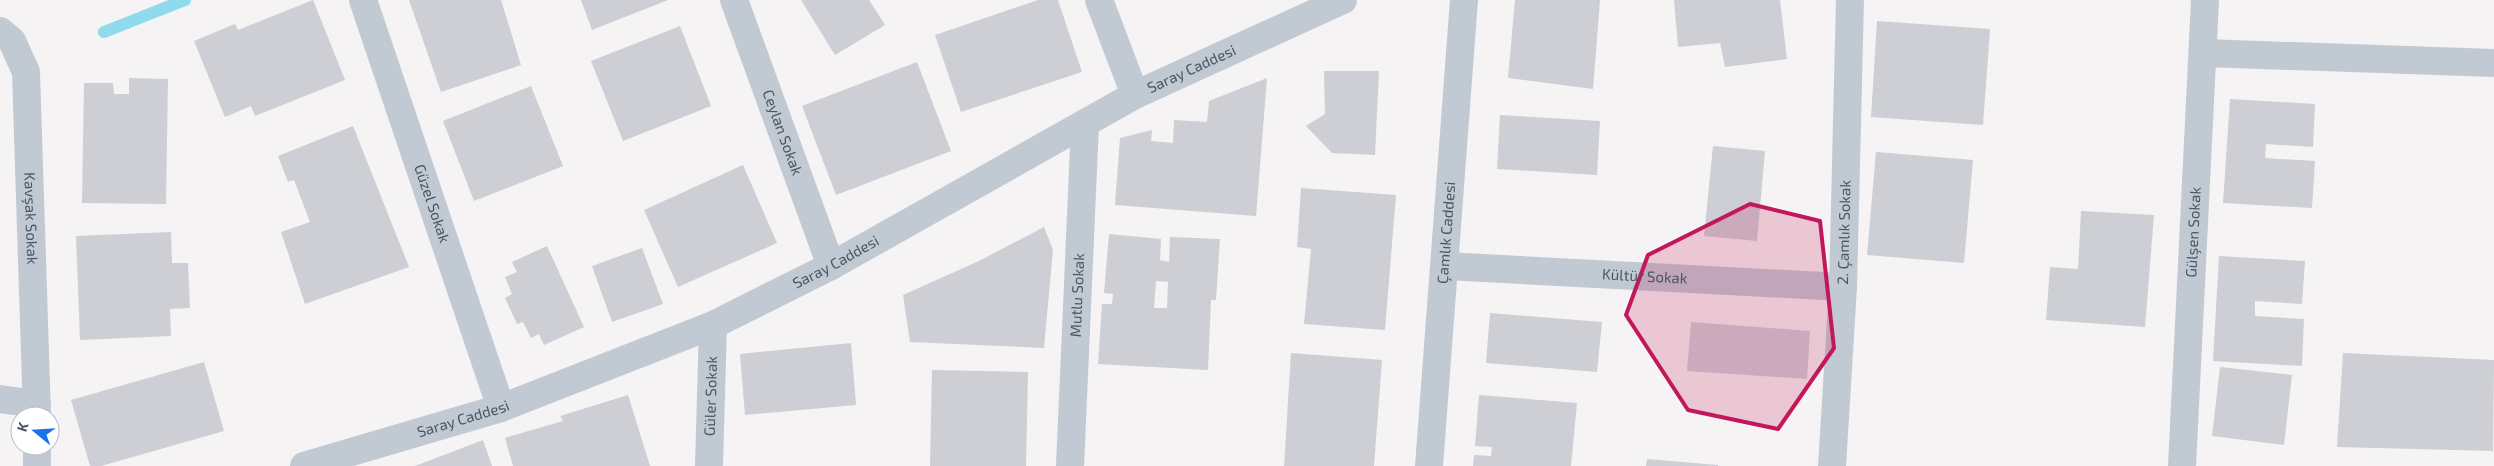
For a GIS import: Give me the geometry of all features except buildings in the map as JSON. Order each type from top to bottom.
[{"type":"street","name":"Güzel Sokak","points":[[363,0],[502,408]]},
{"type":"street","name":"Ceylan Sokak","points":[[734,0],[832,266]]},
{"type":"street","points":[[1098,0],[1135,95]]},
{"type":"street","name":"Saray Caddesi","points":[[304,466],[502,408],[713,326],[832,266],[1135,95],[1343,0]]},
{"type":"street","name":"Çamlık Caddesi","points":[[1429,466],[1464,0]]},
{"type":"street","name":"2. Çamlık Sokak","points":[[1832,466],[1843,287],[1850,0]]},
{"type":"street","name":"Gülşen Sokak","points":[[2182,466],[2204,53],[2205,0]]},
{"type":"street","name":"Kavşak Sokak","points":[[4,40],[26,72],[37,406]]},
{"type":"street","points":[[2204,53],[2494,63]]},
{"type":"street","name":"Mutlu Sokak","points":[[1070,466],[1085,124]]},
{"type":"street","name":"Kültür Sokak","points":[[1445,266],[1843,287]]},
{"type":"street","name":"Güler Sokak","points":[[709,466],[713,326]]},
{"type":"street","points":[[0,399],[24,406]]},
{"type":"highlighted area","points":[[1750,204],[1820,221],[1834,348],[1778,429],[1688,410],[1626,315],[1648,255]]},
{"type":"waterway","points":[[104,32],[185,0]]}]
